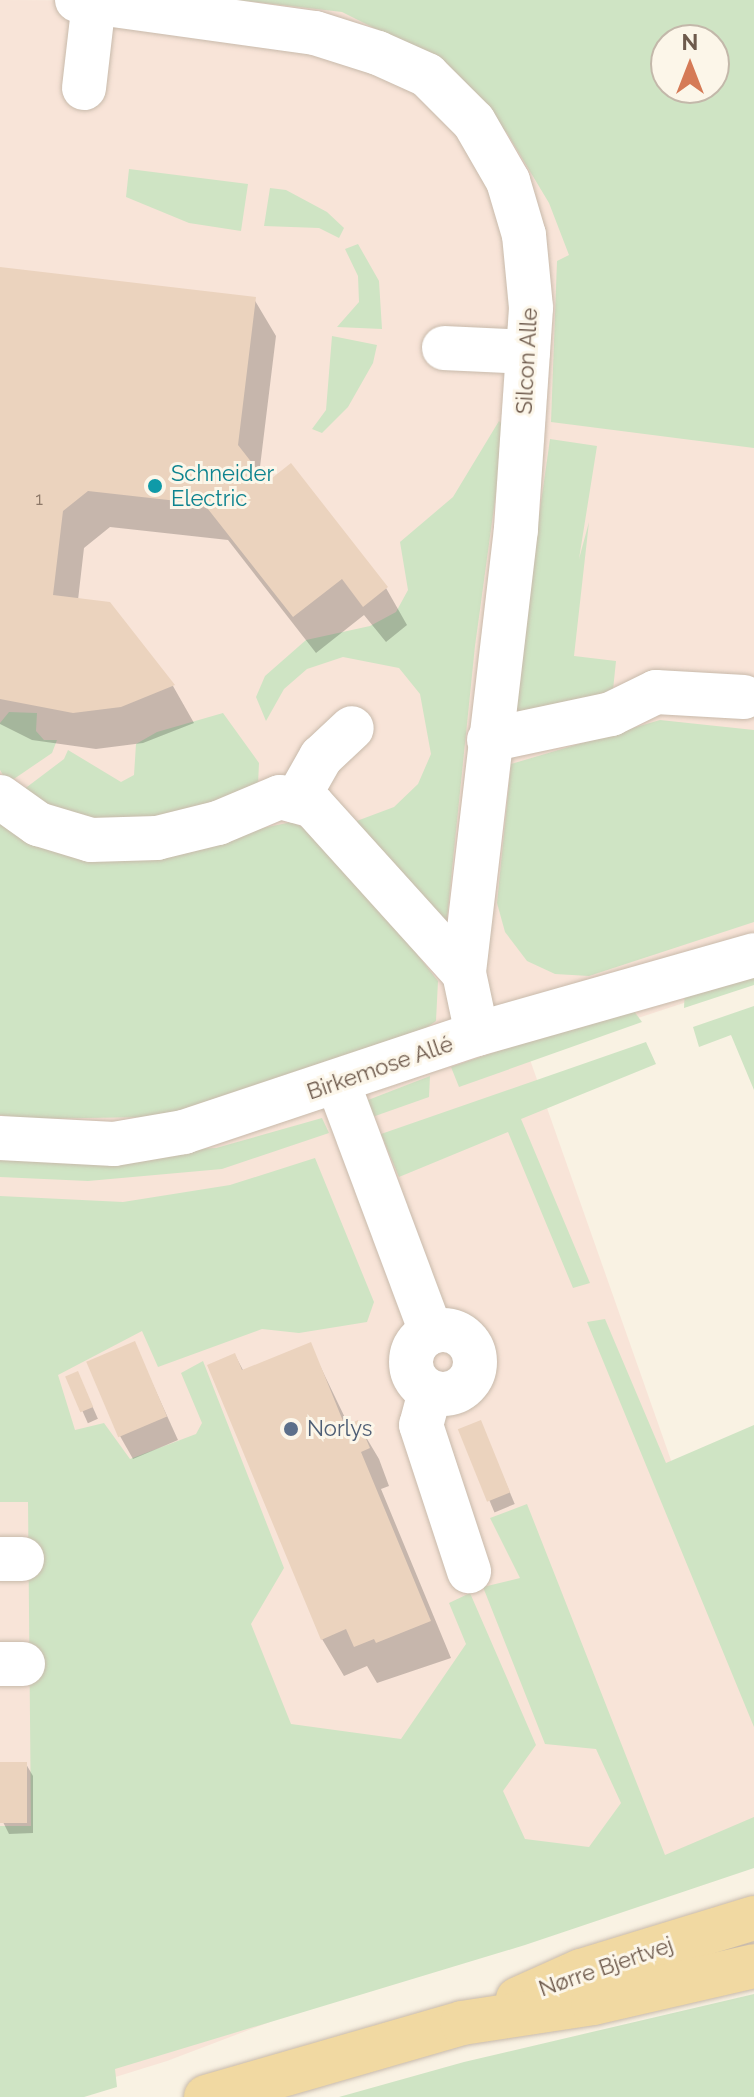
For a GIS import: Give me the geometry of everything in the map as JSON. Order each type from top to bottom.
[{"type":"main road","name":"Nørre Bjertvej","points":[[462,2023],[581,1971],[754,1918]]},
{"type":"main road","name":"Nørre Bjertvej","points":[[206,2097],[462,2023],[593,2003],[754,1966]]},
{"type":"street","points":[[84,88],[86,1]]},
{"type":"street","name":"Silcon Alle","points":[[86,1],[315,33],[427,75],[474,122],[508,181],[524,235],[531,308],[516,529],[464,973],[477,1034]]},
{"type":"street","points":[[444,348],[528,352]]},
{"type":"street","points":[[489,740],[611,714],[656,692],[744,697]]},
{"type":"street","points":[[296,801],[321,757],[352,728]]},
{"type":"street","points":[[0,797],[38,824],[91,840],[157,838],[218,823],[280,797],[313,806],[464,973]]},
{"type":"street","name":"Birkemose Allé","points":[[0,1138],[114,1144],[184,1132],[477,1034],[754,955]]},
{"type":"street","points":[[338,1083],[431,1332],[419,1341],[411,1370],[430,1392],[421,1425],[469,1571]]},
{"type":"shaded area","points":[[0,0],[754,3],[754,980],[528,1054],[754,1696],[754,1838],[167,2061],[51,2097],[0,2097]]},
{"type":"green space","points":[[238,0],[754,0],[754,448],[551,422],[557,261],[569,255],[549,203],[507,133],[456,80],[386,34],[342,12]]},
{"type":"green space","points":[[129,169],[248,184],[241,231],[189,223],[126,197]]},
{"type":"green space","points":[[270,188],[286,190],[327,212],[344,228],[339,238],[319,228],[264,226]]},
{"type":"green space","points":[[358,244],[379,281],[382,329],[337,327],[359,302],[358,276],[345,249]]},
{"type":"green space","points":[[332,336],[377,345],[373,363],[348,407],[322,433],[312,429],[326,410]]},
{"type":"green space","points":[[499,421],[505,427],[475,646],[445,938],[354,822],[394,807],[418,784],[431,754],[420,694],[399,668],[343,657],[307,669],[284,689],[266,721],[256,697],[265,676],[306,640],[370,626],[396,612],[408,590],[400,542],[453,497]]},
{"type":"green space","points":[[550,439],[597,446],[579,559],[589,522],[574,656],[616,661],[613,690],[517,720],[516,679]]},
{"type":"green space","points":[[9,712],[37,713],[36,731],[44,740],[57,740],[52,753],[8,783],[0,770],[0,723]]},
{"type":"green space","points":[[223,713],[259,763],[258,785],[234,801],[127,827],[48,811],[23,790],[64,759],[68,750],[121,782],[134,775],[136,744],[157,732]]},
{"type":"green space","points":[[660,720],[754,730],[754,922],[589,976],[555,974],[527,961],[505,932],[497,903],[511,764]]},
{"type":"green space","points":[[0,820],[253,830],[292,822],[327,839],[438,981],[436,1021],[407,1041],[222,1103],[149,1117],[24,1119],[0,1115]]},
{"type":"green space","points":[[754,965],[754,985],[684,1008],[685,987]]},
{"type":"green space","points":[[754,1006],[754,1090],[731,1035],[699,1047],[693,1027]]},
{"type":"green space","points":[[616,1011],[634,1011],[642,1022],[459,1087],[451,1067]]},
{"type":"green space","points":[[646,1042],[656,1064],[521,1119],[590,1283],[573,1288],[508,1132],[399,1177],[381,1134]]},
{"type":"green space","points":[[430,1076],[429,1097],[361,1121],[368,1100]]},
{"type":"green space","points":[[322,1118],[329,1133],[222,1169],[88,1181],[0,1177],[0,1158],[216,1148]]},
{"type":"green space","points":[[315,1158],[374,1302],[367,1322],[299,1333],[262,1329],[158,1367],[142,1331],[58,1375],[75,1430],[104,1423],[130,1459],[196,1434],[202,1423],[181,1373],[203,1361],[284,1568],[251,1624],[291,1724],[401,1739],[466,1644],[449,1603],[470,1593],[536,1745],[503,1791],[525,1839],[589,1847],[621,1803],[596,1749],[545,1744],[483,1587],[520,1578],[490,1518],[527,1504],[665,1855],[754,1817],[754,1868],[525,1945],[115,2069],[117,2087],[84,2097],[0,2097],[0,1826],[31,1826],[28,1502],[0,1502],[0,1196],[123,1202],[230,1185]]},
{"type":"green space","points":[[605,1319],[666,1463],[754,1425],[754,1727],[587,1322]]},
{"type":"green space","points":[[754,1994],[754,2097],[339,2097],[464,2062]]},
{"type":"building","name":"Schneider Electric","points":[[0,267],[256,297],[238,445],[267,482],[291,463],[388,587],[363,607],[342,579],[293,617],[204,504],[88,491],[63,511],[53,595],[110,602],[175,685],[121,707],[73,713],[0,699]]},
{"type":"building","points":[[135,1341],[167,1416],[118,1437],[86,1362]]},
{"type":"building","points":[[311,1342],[345,1426],[358,1420],[370,1448],[361,1452],[431,1621],[376,1643],[374,1639],[354,1647],[346,1629],[321,1640],[207,1365],[235,1353],[242,1370]]},
{"type":"building","points":[[78,1371],[93,1407],[80,1412],[65,1376]]},
{"type":"building","points":[[481,1420],[510,1492],[487,1502],[458,1429]]},
{"type":"building","points":[[0,1762],[27,1762],[27,1823],[0,1823]]},
{"type":"place","name":"Schneider Electric","points":[[155,486]]},
{"type":"place","name":"Norlys","points":[[291,1429]]}]
